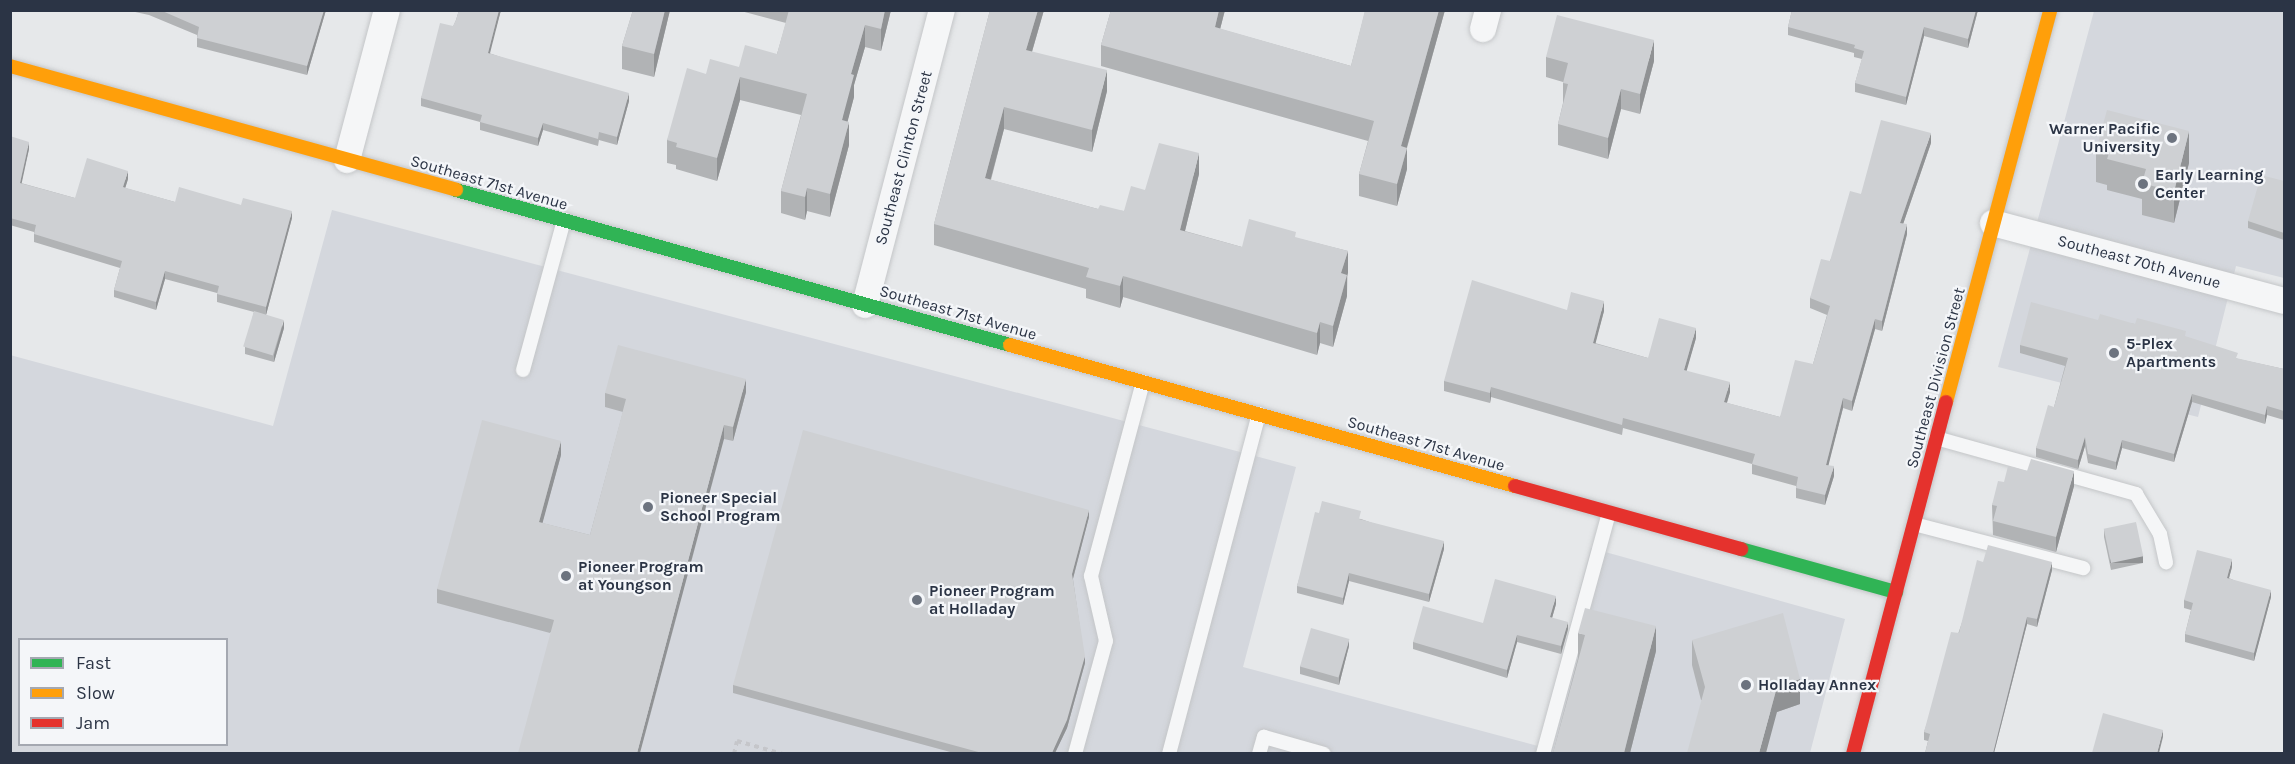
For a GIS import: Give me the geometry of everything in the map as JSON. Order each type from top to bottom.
[{"type":"street","points":[[347,160],[387,10]]},
{"type":"street","name":"Southeast Clinton Street","points":[[865,305],[942,10]]},
{"type":"street","name":"Southeast Division Street","points":[[1853,753],[2050,10]]},
{"type":"street","name":"Southeast 71st Avenue","points":[[10,66],[1896,592]]},
{"type":"street","name":"Southeast 70th Avenue","points":[[1994,223],[2284,301]]},
{"type":"lane","points":[[523,370],[564,220]]},
{"type":"lane","points":[[1075,753],[1106,641],[1090,576],[1143,382]]},
{"type":"lane","points":[[1169,753],[1259,414]]},
{"type":"lane","points":[[1936,438],[2136,494],[2160,534],[2166,562]]},
{"type":"lane","points":[[1543,753],[1609,512]]},
{"type":"lane","points":[[1914,524],[2083,568]]},
{"type":"lane","points":[[1259,753],[1264,737],[1324,753]]},
{"type":"path","points":[[734,753],[737,741],[783,753]]},
{"type":"shaded area","name":"Warner Pacific University","points":[[2094,11],[2284,11],[2284,278],[2236,266],[2198,417],[1998,367]]},
{"type":"shaded area","name":"Pioneer Special School Program","points":[[332,210],[1296,467],[1243,667],[1538,746],[1591,548],[1845,619],[1810,753],[11,753],[10,355],[273,426]]},
{"type":"building","points":[[160,10],[324,10],[307,66],[197,38],[199,27]]},
{"type":"building","points":[[459,10],[499,10],[488,53],[629,93],[617,137],[599,132],[598,139],[543,123],[538,138],[480,122],[482,115],[421,98],[440,23],[453,26]]},
{"type":"building","points":[[633,10],[665,10],[654,54],[622,46]]},
{"type":"building","points":[[789,10],[885,10],[881,29],[865,25],[851,74],[854,75],[842,120],[849,122],[830,194],[807,188],[805,197],[781,191],[807,94],[740,77],[717,158],[676,147],[677,143],[667,140],[687,68],[706,74],[710,59],[739,67],[745,45],[777,54]]},
{"type":"building","points":[[990,10],[1038,10],[1026,50],[1107,70],[1092,130],[1004,107],[985,178],[1098,209],[1100,205],[1124,211],[1131,186],[1145,190],[1159,143],[1199,153],[1180,230],[1242,247],[1249,219],[1296,232],[1295,237],[1348,251],[1341,273],[1347,275],[1333,326],[1320,322],[1317,333],[1123,276],[1120,286],[1086,277],[1089,268],[934,224]]},
{"type":"building","points":[[1111,10],[1219,10],[1215,27],[1351,66],[1365,10],[1439,10],[1401,146],[1407,148],[1397,184],[1359,174],[1374,121],[1101,45]]},
{"type":"building","points":[[1792,10],[1976,10],[1968,39],[1924,27],[1906,97],[1855,83],[1864,51],[1854,48],[1855,45],[1788,27]]},
{"type":"building","points":[[1557,15],[1654,40],[1640,94],[1621,89],[1608,138],[1558,124],[1568,84],[1563,83],[1568,63],[1546,57]]},
{"type":"building","points":[[2107,110],[2189,131],[2174,192],[2142,183],[2146,169],[2107,159],[2109,153],[2096,150]]},
{"type":"building","points":[[1881,120],[1931,133],[1900,223],[1907,224],[1882,321],[1875,319],[1852,401],[1843,398],[1826,465],[1834,466],[1825,495],[1796,488],[1798,477],[1752,464],[1755,454],[1623,418],[1622,425],[1491,387],[1490,393],[1444,381],[1472,280],[1567,310],[1571,292],[1604,301],[1593,343],[1648,358],[1659,318],[1696,328],[1684,370],[1730,382],[1724,402],[1780,417],[1795,360],[1813,364],[1830,306],[1810,298],[1821,259],[1830,261],[1850,191],[1861,194]]},
{"type":"building","points":[[10,136],[29,142],[20,183],[75,198],[87,158],[128,171],[123,187],[175,202],[179,187],[241,205],[243,198],[292,211],[266,307],[217,294],[219,286],[165,271],[156,302],[114,290],[122,261],[34,234],[36,225],[10,218]]},
{"type":"building","points":[[2261,175],[2284,181],[2284,233],[2248,221]]},
{"type":"building","points":[[2031,302],[2098,320],[2100,314],[2135,324],[2137,318],[2186,331],[2185,336],[2238,353],[2236,358],[2284,369],[2284,411],[2267,406],[2265,415],[2192,394],[2174,454],[2122,440],[2116,462],[2088,454],[2085,437],[2078,460],[2036,448],[2048,405],[2054,407],[2068,358],[2020,345]]},
{"type":"building","points":[[254,311],[284,320],[273,355],[243,346]]},
{"type":"building","name":"Pioneer Program at Youngson","points":[[618,345],[746,379],[733,427],[724,425],[637,753],[518,753],[554,620],[437,589],[482,420],[561,441],[539,522],[590,535],[626,399],[605,393]]},
{"type":"building","name":"Pioneer Program at Holladay","points":[[803,430],[1089,510],[1072,574],[1085,656],[1067,720],[1052,753],[982,753],[733,685]]},
{"type":"building","points":[[2031,459],[2074,471],[2056,537],[1993,521],[1997,506],[1992,505],[1998,481],[2004,482],[2008,466],[2027,471]]},
{"type":"building","points":[[1322,501],[1361,511],[1359,519],[1444,541],[1429,594],[1349,573],[1343,598],[1297,586],[1315,512],[1319,513]]},
{"type":"building","points":[[2136,522],[2143,556],[2111,563],[2104,529]]},
{"type":"building","points":[[1988,545],[2052,562],[2037,619],[2027,617],[1993,753],[1925,753],[1930,734],[1924,732],[1951,632],[1959,633],[1977,560],[1983,562]]},
{"type":"building","points":[[2197,550],[2232,559],[2227,578],[2271,590],[2254,653],[2185,634],[2193,603],[2184,600]]},
{"type":"building","points":[[1495,579],[1556,596],[1550,617],[1568,622],[1561,646],[1517,635],[1507,670],[1413,642],[1423,606],[1483,623]]},
{"type":"building","points":[[1585,608],[1656,626],[1624,753],[1553,753],[1585,635],[1578,633]]},
{"type":"building","name":"Holladay Annex","points":[[1783,613],[1800,679],[1777,687],[1759,753],[1687,753],[1705,687],[1692,640]]},
{"type":"building","points":[[1311,628],[1349,639],[1338,677],[1300,666]]},
{"type":"building","points":[[2103,713],[2163,730],[2157,753],[2092,753]]},
{"type":"traffic: fast","points":[[456,190],[1010,345]]},
{"type":"traffic: fast","points":[[1741,549],[1896,592]]},
{"type":"traffic: slow","points":[[1946,402],[2050,10]]},
{"type":"traffic: slow","points":[[10,66],[456,190]]},
{"type":"traffic: slow","points":[[1010,345],[1515,486]]},
{"type":"traffic: jam","points":[[1853,754],[1946,402]]},
{"type":"traffic: jam","points":[[1515,486],[1741,549]]},
{"type":"place","name":"Warner Pacific University","points":[[2172,138]]},
{"type":"place","name":"Early Learning Center","points":[[2143,184]]},
{"type":"place","name":"5-Plex Apartments","points":[[2114,353]]},
{"type":"place","name":"Pioneer Special School Program","points":[[648,507]]},
{"type":"place","name":"Pioneer Program at Youngson","points":[[566,576]]},
{"type":"place","name":"Pioneer Program at Holladay","points":[[917,600]]},
{"type":"place","name":"Holladay Annex","points":[[1746,685]]}]
